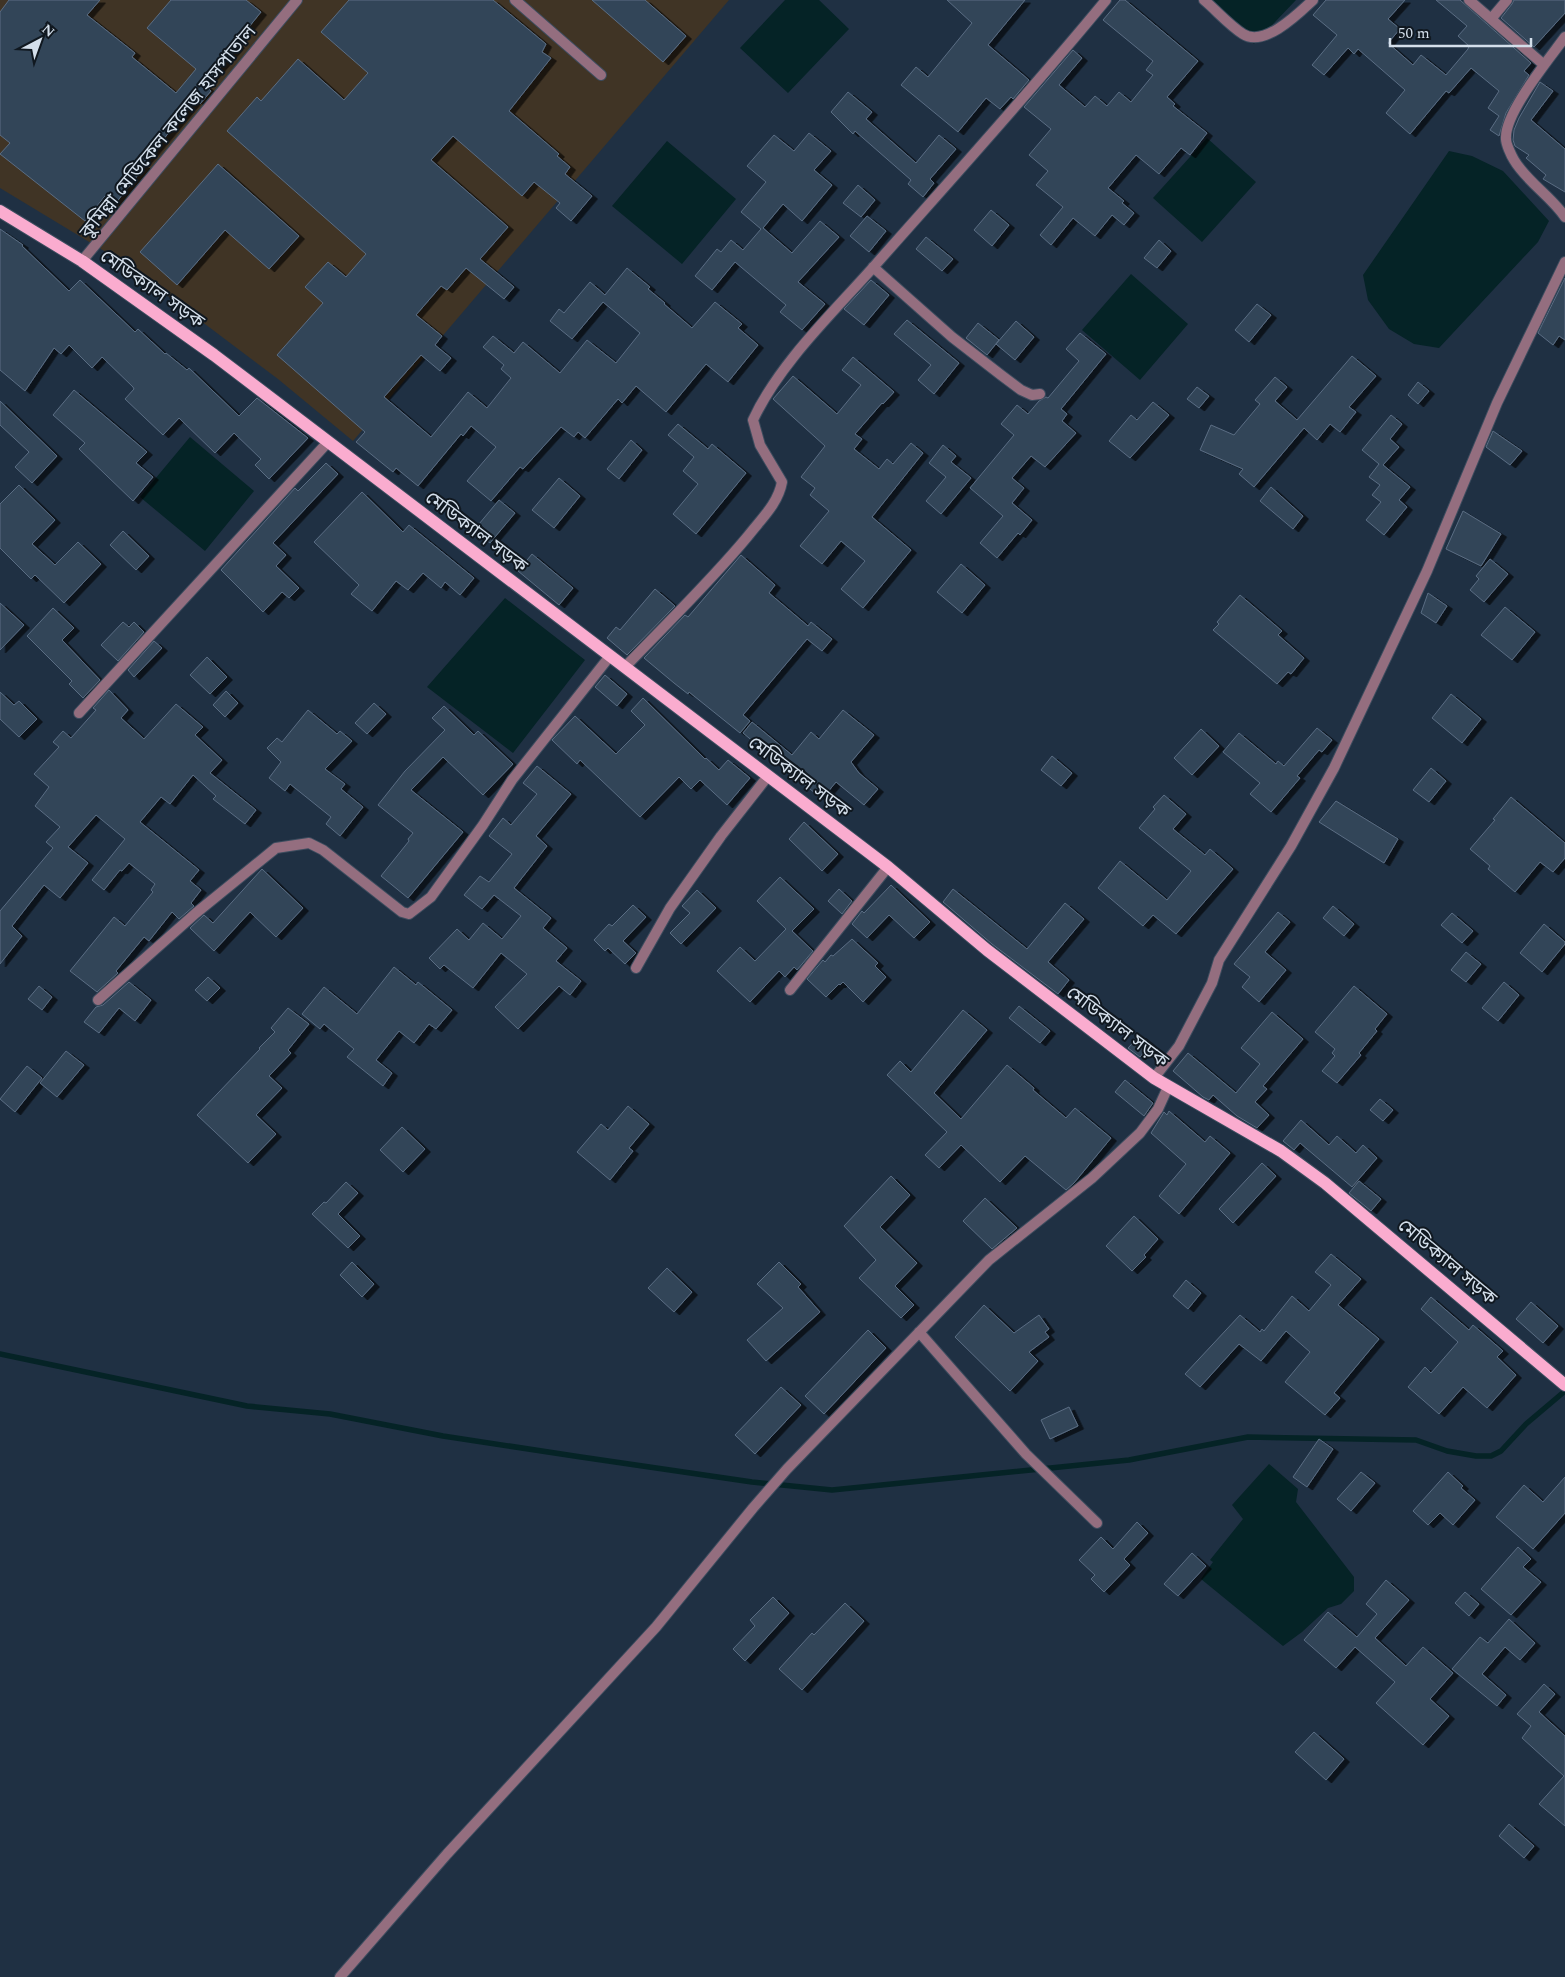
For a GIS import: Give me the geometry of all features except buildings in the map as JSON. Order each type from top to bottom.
[{"type":"main road","name":"মেডিক্যাল সড়ক","points":[[0,210],[82,261],[214,355],[888,867],[987,950],[1154,1078],[1281,1151],[1325,1182],[1565,1385]]},
{"type":"street","name":"কুমিল্লা মেডিকেল কলেজ হাসপাতাল","points":[[82,261],[297,0]]},
{"type":"street","points":[[516,0],[602,74]]},
{"type":"street","points":[[625,668],[726,562],[773,505],[780,492],[782,482],[760,444],[753,420],[770,390],[813,334],[1050,68],[1106,0]]},
{"type":"street","points":[[1204,0],[1244,36],[1259,36],[1278,30],[1313,0]]},
{"type":"street","points":[[1469,0],[1543,64]]},
{"type":"street","points":[[1491,19],[1507,0]]},
{"type":"street","points":[[1565,37],[1543,64],[1518,107],[1510,122],[1506,139],[1514,160],[1565,217]]},
{"type":"street","points":[[1154,1078],[1179,1046],[1212,984],[1219,960],[1291,846],[1334,768],[1426,571],[1497,403],[1565,262]]},
{"type":"street","points":[[873,267],[952,337],[1001,375],[1021,390],[1032,395],[1040,394]]},
{"type":"street","points":[[79,713],[328,442]]},
{"type":"street","points":[[98,1000],[196,913],[276,848],[309,843],[323,850],[402,912],[409,914],[414,912],[431,898],[483,825],[512,780],[610,656]]},
{"type":"street","points":[[636,968],[670,908],[721,836],[768,776]]},
{"type":"street","points":[[790,990],[888,867]]},
{"type":"street","points":[[340,1977],[447,1854],[656,1627],[787,1469],[989,1260],[1092,1178],[1140,1133],[1158,1109],[1168,1087]]},
{"type":"street","points":[[919,1332],[1026,1454],[1097,1523]]},
{"type":"shaded area","points":[[0,0],[729,0],[353,441],[278,379],[124,263],[0,188]]},
{"type":"shaded area","points":[[785,0],[819,0],[849,29],[788,93],[740,48]]},
{"type":"shaded area","points":[[1198,0],[1296,0],[1254,44]]},
{"type":"shaded area","points":[[1207,138],[1256,182],[1202,242],[1153,198]]},
{"type":"shaded area","points":[[667,141],[736,199],[682,264],[612,206]]},
{"type":"shaded area","points":[[1449,151],[1472,156],[1503,171],[1549,221],[1538,242],[1439,348],[1414,344],[1389,329],[1368,300],[1363,275]]},
{"type":"shaded area","points":[[1131,274],[1188,324],[1140,380],[1082,330]]},
{"type":"shaded area","points":[[190,437],[254,491],[205,551],[140,497]]},
{"type":"shaded area","points":[[505,598],[585,660],[513,753],[427,687]]},
{"type":"shaded area","points":[[1269,1464],[1298,1489],[1296,1502],[1354,1577],[1354,1591],[1341,1604],[1328,1608],[1302,1632],[1283,1646],[1201,1579],[1213,1562],[1210,1560],[1243,1519],[1232,1505]]},
{"type":"waterway","points":[[0,1354],[247,1406],[330,1414],[443,1436],[581,1457],[752,1482],[832,1490],[1129,1460],[1248,1437],[1416,1440],[1447,1451],[1476,1456],[1491,1456],[1501,1451],[1526,1424],[1565,1391]]}]
